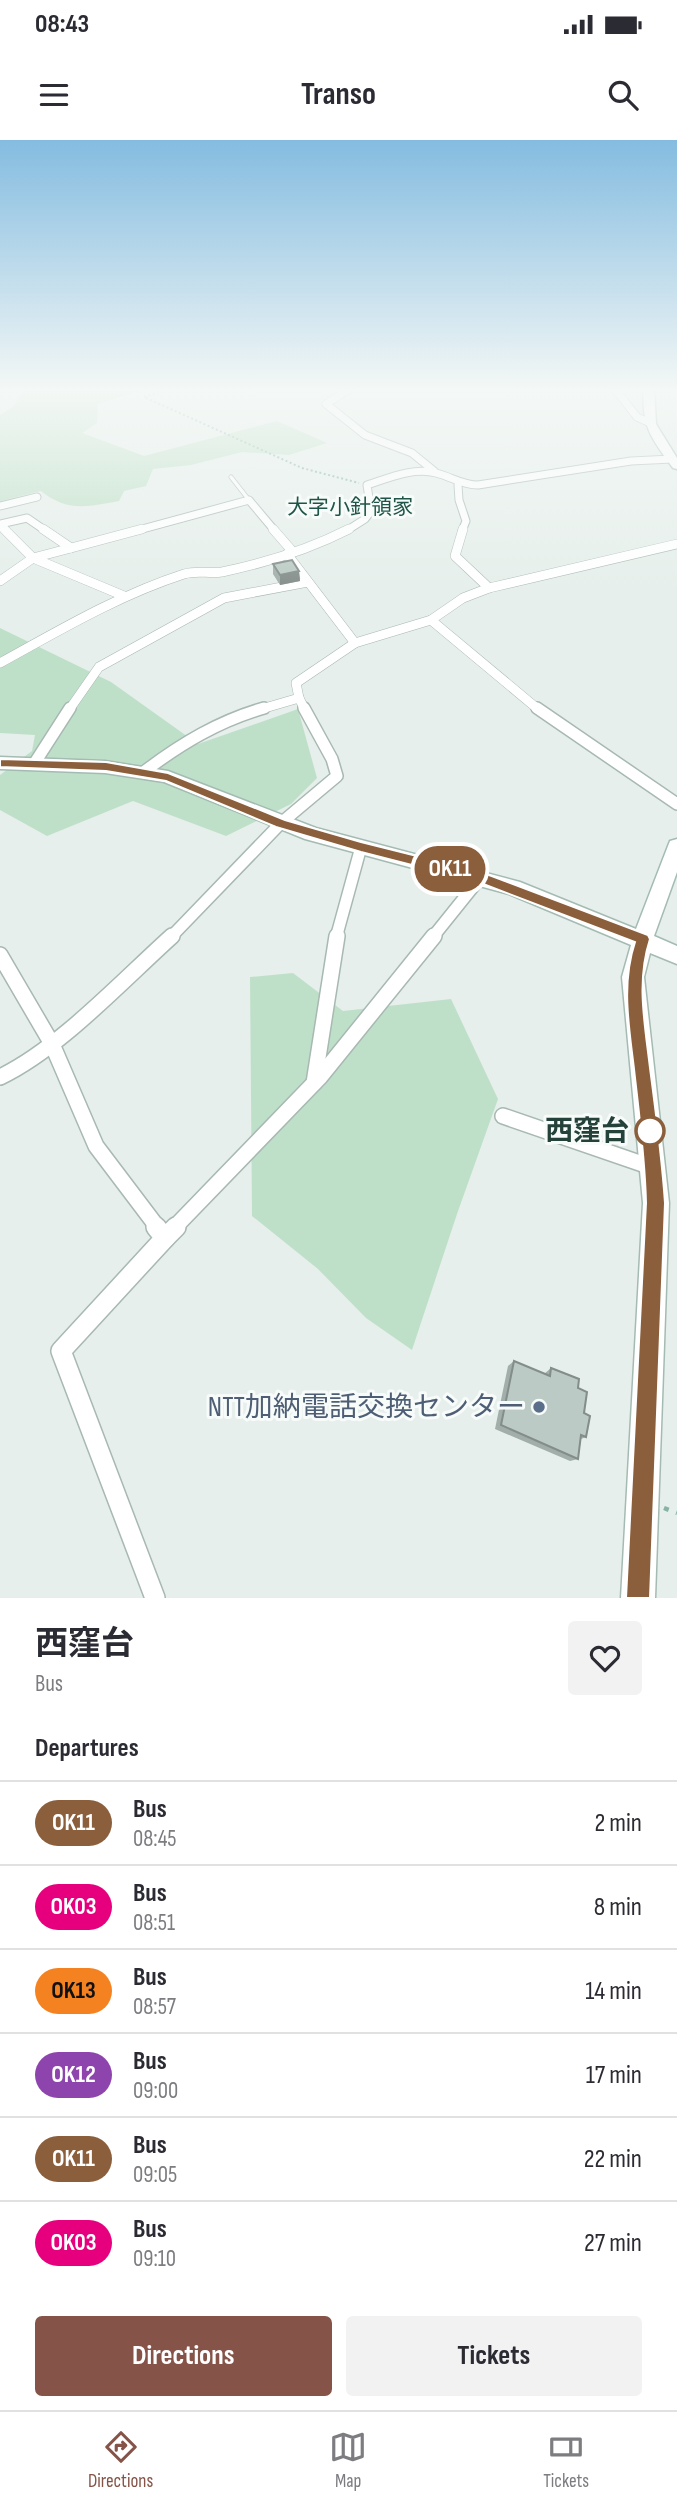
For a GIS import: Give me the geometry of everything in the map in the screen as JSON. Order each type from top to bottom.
[{"type":"street","points":[[416,457],[430,465],[434,472]]},
{"type":"street","points":[[0,663],[124,596],[191,572],[221,571],[290,553],[365,519],[371,513],[373,502],[367,485],[413,471],[434,472],[458,485],[478,485],[631,461],[675,463]]},
{"type":"street","points":[[458,485],[459,500],[466,521],[454,556],[489,588]]},
{"type":"street","points":[[0,506],[37,497]]},
{"type":"street","points":[[0,581],[33,558],[249,500],[355,643]]},
{"type":"street","points":[[71,548],[27,517],[0,524],[33,558],[124,596]]},
{"type":"street","points":[[0,1077],[17,1069],[52,1044],[181,928],[281,823],[330,785],[337,776],[332,759],[299,698],[296,683],[355,643],[431,621],[463,598],[489,588],[677,544]]},
{"type":"street","points":[[34,764],[88,679],[99,667],[224,598],[308,582]]},
{"type":"street","points":[[431,621],[542,712],[677,804]]},
{"type":"street","points":[[145,771],[181,744],[232,718],[299,698]]},
{"type":"street","points":[[0,764],[91,765],[145,771],[200,788],[281,823],[361,847],[481,877],[643,939],[677,955]]},
{"type":"street","points":[[638,1598],[646,1374],[654,1245],[654,1168],[634,997],[635,968],[677,846]]},
{"type":"street","points":[[314,1084],[337,934],[361,847]]},
{"type":"street","points":[[155,1598],[61,1351],[165,1238],[314,1084],[481,877]]},
{"type":"street","points":[[0,955],[52,1044],[96,1146],[165,1238]]},
{"type":"street","points":[[503,1116],[654,1168]]},
{"type":"lane","points":[[231,477],[249,500]]},
{"type":"path","points":[[278,457],[302,468],[367,485]]},
{"type":"green space","points":[[0,457],[222,457],[191,465],[153,469],[146,486],[124,491],[119,501],[87,506],[69,505],[41,491],[0,501]]},
{"type":"green space","points":[[0,628],[111,682],[198,744],[298,709],[317,778],[291,804],[226,836],[133,801],[47,836],[0,810],[0,775],[32,751],[35,735],[0,733]]},
{"type":"green space","points":[[293,973],[343,1011],[451,999],[498,1099],[412,1350],[366,1318],[318,1269],[252,1216],[250,977]]},
{"type":"building","points":[[292,560],[299,571],[280,575],[273,564]]},
{"type":"building","name":"NTT加納電話交換センター","points":[[514,1361],[550,1376],[551,1368],[579,1379],[578,1388],[587,1392],[584,1413],[590,1416],[586,1437],[581,1435],[578,1459],[501,1425]]},
{"type":"bus line","name":"OK11","points":[[0,764],[106,766],[168,777],[312,834],[513,887],[643,939],[633,977],[656,1203],[646,1374],[638,1598]]},
{"type":"place","name":"西窪台","points":[[650,1131]]},
{"type":"place","name":"NTT加納電話交換センター","points":[[539,1407]]},
{"type":"district","name":"大字小針領家","points":[[350,507]]}]
